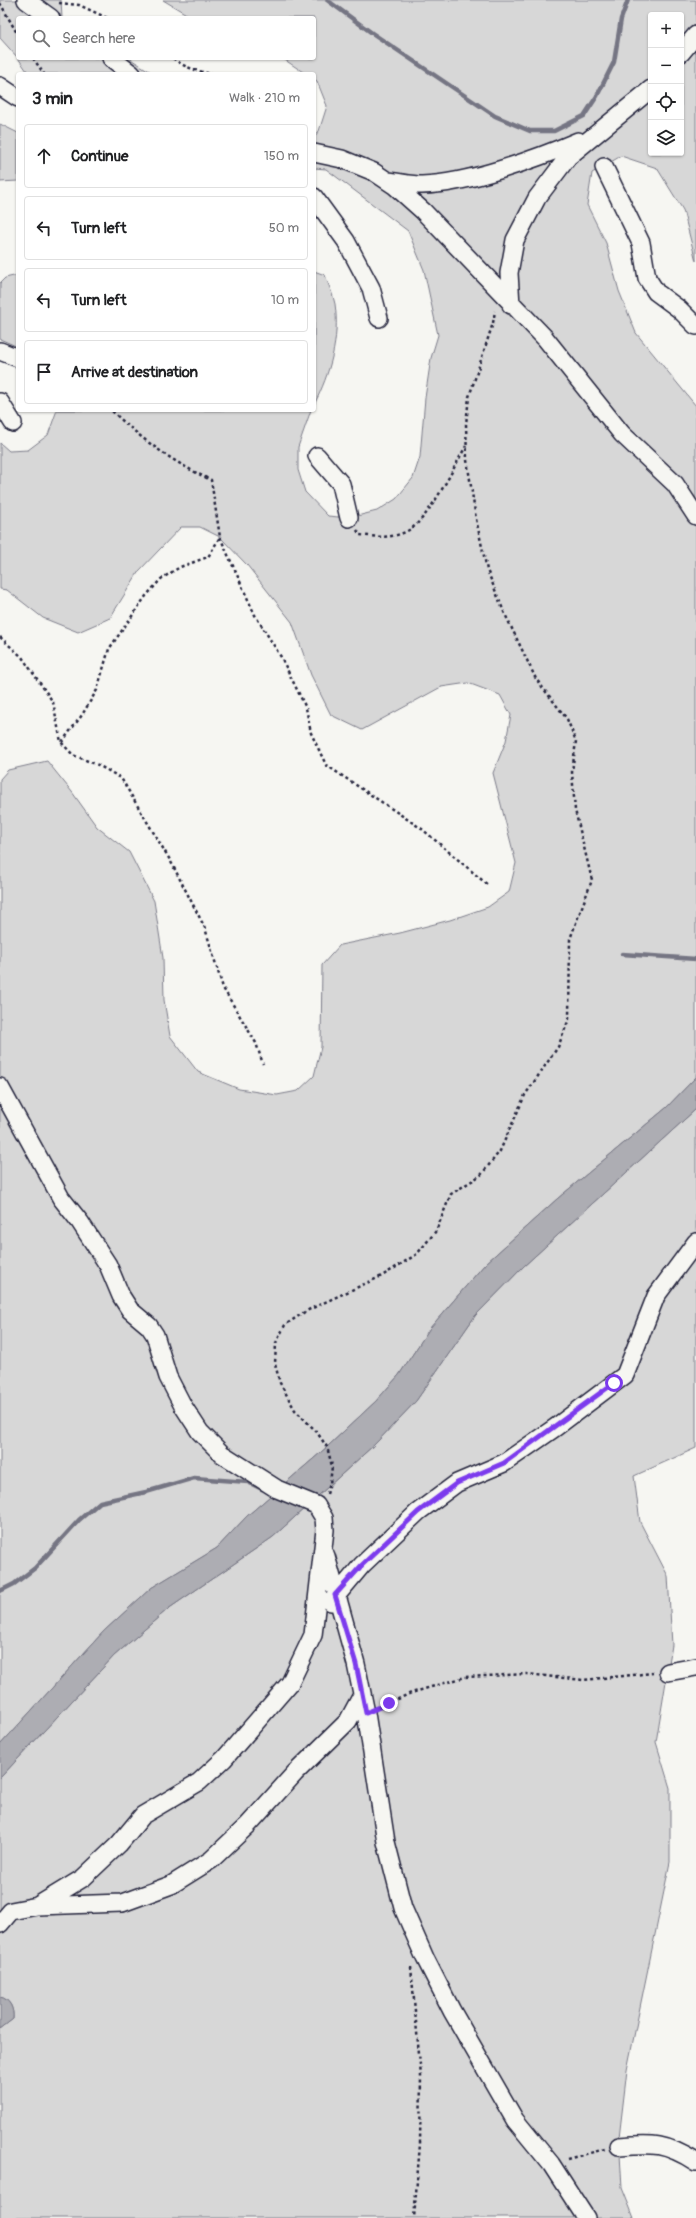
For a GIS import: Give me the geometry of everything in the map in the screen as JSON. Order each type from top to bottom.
[{"type":"street","points":[[26,0],[53,10]]},
{"type":"street","points":[[684,49],[696,35]]},
{"type":"street","points":[[114,60],[129,72]]},
{"type":"street","points":[[0,86],[16,97]]},
{"type":"street","points":[[511,305],[510,273],[515,240],[537,198],[568,157],[648,91]]},
{"type":"street","points":[[388,181],[421,185],[452,181],[496,170],[553,152],[597,133]]},
{"type":"street","points":[[316,153],[342,159],[374,172],[388,181],[424,211],[511,305],[545,338],[622,434],[676,484],[696,516]]},
{"type":"street","points":[[604,167],[641,243],[647,278],[656,292],[679,309],[696,326]]},
{"type":"street","points":[[316,201],[346,240],[371,288],[379,318]]},
{"type":"street","points":[[0,351],[16,357]]},
{"type":"street","points":[[0,402],[13,423]]},
{"type":"street","points":[[317,456],[341,484],[349,518]]},
{"type":"street","points":[[0,1087],[61,1198],[80,1222],[108,1265],[121,1296],[130,1310],[149,1326],[155,1335],[168,1377],[183,1406],[200,1432],[222,1454],[276,1489],[316,1505],[324,1518],[324,1547],[313,1635]]},
{"type":"street","points":[[37,1906],[84,1878],[119,1844],[143,1815],[199,1782],[224,1759],[290,1683],[313,1635],[335,1595],[362,1565],[418,1512],[457,1483],[504,1463],[556,1427],[625,1374],[656,1296],[696,1242]]},
{"type":"street","points":[[324,1547],[335,1595],[356,1664],[366,1713],[386,1842],[403,1908],[425,1958],[452,2010],[515,2120],[551,2164],[586,2218]]},
{"type":"street","points":[[668,1672],[696,1667]]},
{"type":"street","points":[[0,1924],[11,1911],[37,1906],[122,1903],[171,1886],[211,1860],[348,1721],[362,1695]]},
{"type":"street","points":[[619,2146],[649,2143],[677,2149],[696,2162]]},
{"type":"path","points":[[0,3],[16,31]]},
{"type":"path","points":[[53,10],[79,5],[103,16]]},
{"type":"path","points":[[34,60],[43,72]]},
{"type":"path","points":[[176,60],[182,65],[203,72]]},
{"type":"path","points":[[316,1505],[328,1494],[332,1466],[327,1447],[316,1431],[295,1410],[280,1383],[275,1364],[276,1343],[285,1325],[306,1311],[382,1276],[416,1254],[436,1231],[451,1194],[480,1175],[500,1151],[524,1096],[558,1048],[569,1019],[570,939],[592,880],[575,810],[572,772],[576,741],[567,719],[536,679],[504,612],[487,570],[476,519],[467,460],[469,396],[493,323],[498,290]]},
{"type":"path","points":[[113,412],[152,447],[182,467],[211,480],[220,537],[255,615],[281,657],[306,708],[311,733],[326,765],[422,829],[489,886]]},
{"type":"path","points":[[349,518],[360,535],[384,538],[409,530],[428,513],[467,445]]},
{"type":"path","points":[[62,742],[82,715],[97,690],[109,649],[146,596],[161,579],[180,567],[208,557],[220,537]]},
{"type":"path","points":[[0,637],[22,657],[53,702],[62,742],[73,755],[98,765],[120,778],[137,805],[170,860],[205,928],[222,988],[256,1043],[263,1064]]},
{"type":"path","points":[[366,1713],[411,1693],[465,1677],[527,1674],[583,1680],[668,1672]]},
{"type":"path","points":[[410,1959],[421,2076],[420,2144],[414,2218]]},
{"type":"path","points":[[551,2164],[619,2146]]},
{"type":"shaded area","points":[[0,0],[61,0],[62,16],[16,16],[16,56],[0,38]]},
{"type":"shaded area","points":[[163,0],[696,0],[696,261],[683,210],[657,168],[621,156],[592,173],[587,205],[606,243],[619,291],[636,333],[696,406],[696,1077],[666,1108],[557,1199],[485,1264],[430,1328],[399,1375],[376,1401],[327,1447],[247,1516],[217,1548],[151,1588],[104,1631],[0,1745],[0,779],[8,770],[47,761],[72,792],[97,827],[129,852],[154,901],[163,958],[164,1000],[170,1036],[198,1072],[239,1089],[277,1095],[298,1091],[314,1076],[321,1047],[322,965],[340,945],[400,933],[450,920],[488,907],[509,892],[516,863],[493,773],[506,741],[511,715],[500,695],[468,683],[441,687],[362,730],[331,715],[311,675],[292,622],[247,565],[220,537],[200,527],[181,527],[139,571],[110,618],[78,632],[43,618],[7,590],[0,589],[0,443],[9,451],[28,450],[48,435],[56,412],[310,412],[298,447],[298,470],[305,492],[328,516],[349,518],[377,511],[396,499],[413,478],[420,457],[425,398],[431,358],[438,335],[424,270],[408,231],[326,169],[316,168],[316,135],[319,131],[327,106],[316,80],[316,72],[303,72],[285,60],[316,60],[316,16],[190,16]]},
{"type":"shaded area","points":[[19,60],[132,60],[151,72],[28,72]]},
{"type":"shaded area","points":[[0,124],[16,132],[16,181],[0,182]]},
{"type":"shaded area","points":[[316,272],[325,275],[334,300],[336,317],[335,343],[329,368],[316,401]]},
{"type":"shaded area","points":[[16,275],[16,346],[0,339],[0,283],[5,278]]},
{"type":"shaded area","points":[[696,1077],[696,1109],[524,1266],[475,1316],[416,1401],[375,1444],[273,1537],[168,1609],[114,1656],[0,1778],[0,1745],[104,1631],[151,1588],[217,1548],[247,1516],[327,1447],[376,1401],[399,1375],[430,1328],[485,1264],[557,1199],[666,1108]]},
{"type":"shaded area","points":[[696,1109],[696,1448],[634,1476],[640,1522],[668,1576],[672,1645],[656,1742],[670,1788],[670,1862],[627,2070],[619,2138],[622,2188],[634,2218],[0,2218],[0,2029],[13,2019],[13,2015],[9,2002],[0,1997],[0,1778],[114,1656],[168,1609],[273,1537],[375,1444],[416,1401],[475,1316],[524,1266]]},
{"type":"shaded area","points":[[0,1997],[9,2002],[11,2005],[13,2019],[0,2029]]},
{"type":"waterway","points":[[327,0],[372,33],[495,116],[530,131],[554,131],[584,116],[597,96],[614,62],[621,19],[628,0]]},
{"type":"waterway","points":[[622,954],[696,959]]},
{"type":"waterway","points":[[0,1591],[14,1584],[35,1568],[79,1520],[100,1502],[146,1492],[194,1478],[248,1482],[262,1489]]},
{"type":"route","points":[[389,1703],[366,1713],[356,1664],[335,1595],[362,1565],[418,1512],[457,1483],[504,1463],[556,1427],[614,1383]]}]
